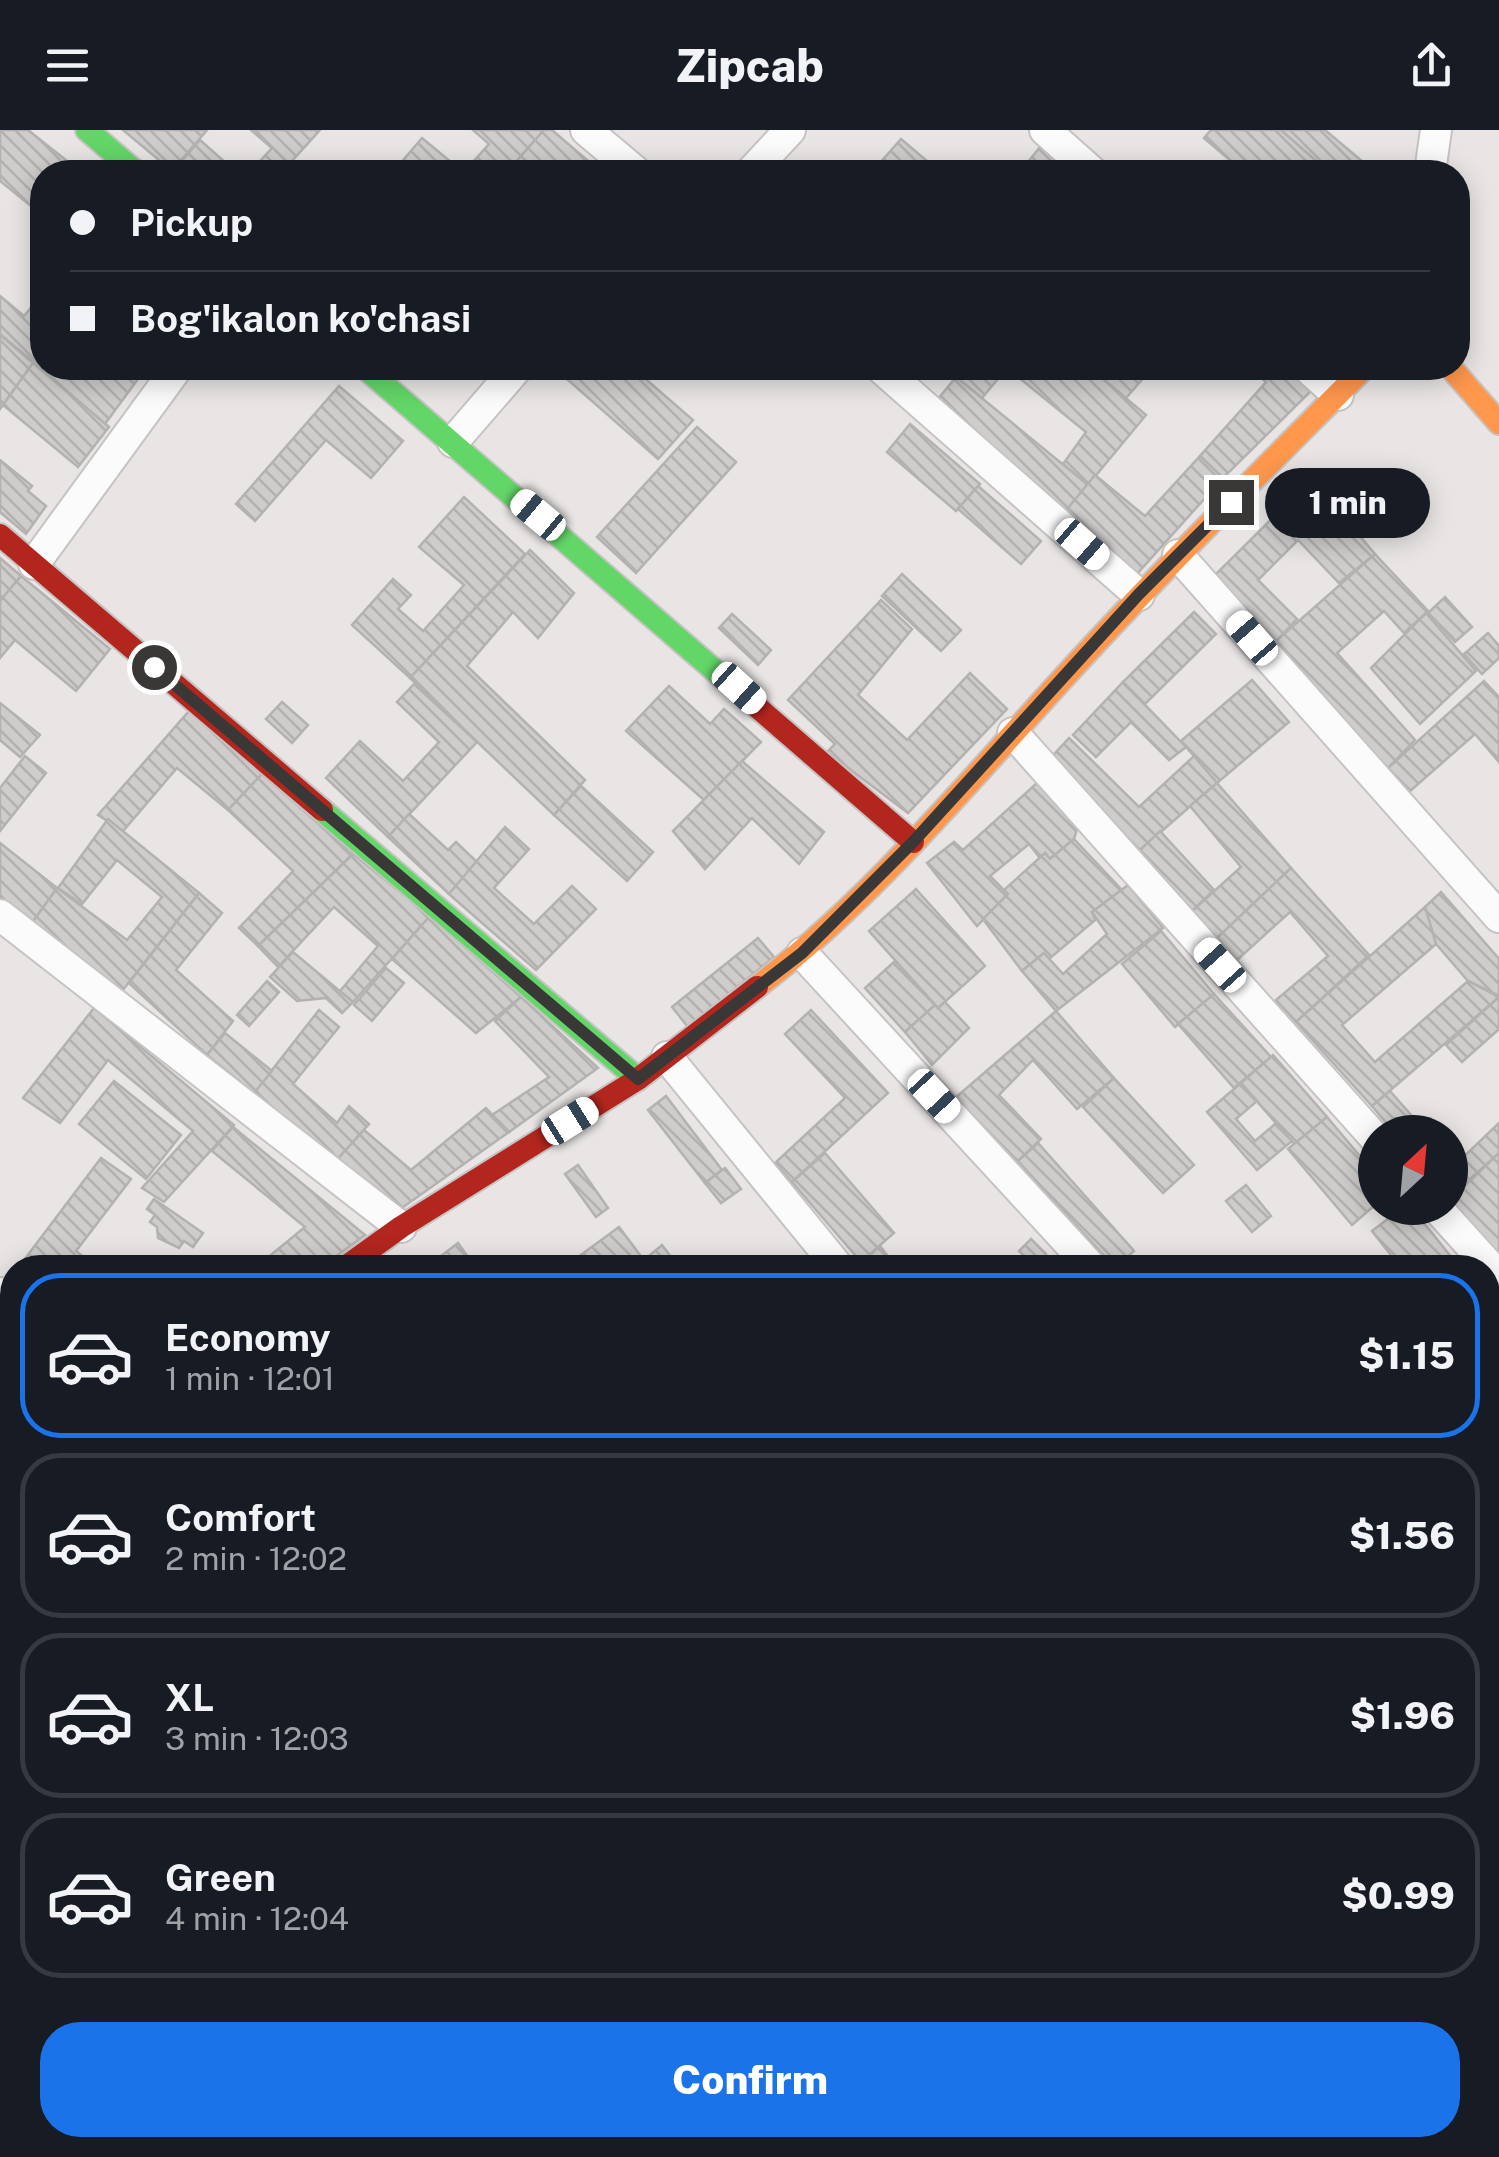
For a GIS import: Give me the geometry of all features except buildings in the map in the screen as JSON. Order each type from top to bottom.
[{"type":"street","points":[[86,130],[122,160]]},
{"type":"street","points":[[586,130],[622,160]]},
{"type":"street","points":[[762,160],[790,130]]},
{"type":"street","points":[[1045,130],[1079,160]]},
{"type":"street","points":[[1432,160],[1436,130]]},
{"type":"street","points":[[34,564],[169,380]]},
{"type":"street","points":[[379,380],[913,842]]},
{"type":"street","points":[[453,442],[507,380]]},
{"type":"street","points":[[895,380],[1139,594]]},
{"type":"street","points":[[1321,380],[1338,395]]},
{"type":"street","points":[[362,1255],[638,1079],[802,953],[913,842],[1139,594],[1352,380]]},
{"type":"street","points":[[1462,380],[1499,422]]},
{"type":"street","points":[[0,535],[638,1079]]},
{"type":"street","points":[[1178,555],[1499,917]]},
{"type":"street","points":[[1013,733],[1358,1119]]},
{"type":"street","points":[[0,915],[401,1227]]},
{"type":"street","points":[[802,953],[1080,1255]]},
{"type":"street","points":[[667,1057],[828,1255]]},
{"type":"street","points":[[1452,1225],[1479,1255]]},
{"type":"traffic: fast","points":[[87,130],[122,160]]},
{"type":"traffic: fast","points":[[379,380],[742,694]]},
{"type":"traffic: fast","points":[[322,810],[638,1079]]},
{"type":"traffic: slow","points":[[757,987],[841,916],[880,877],[1140,596],[1352,380]]},
{"type":"traffic: slow","points":[[1461,380],[1499,423]]},
{"type":"traffic: jam","points":[[0,535],[322,810]]},
{"type":"traffic: jam","points":[[742,694],[913,842]]},
{"type":"traffic: jam","points":[[362,1255],[638,1079],[757,987]]},
{"type":"route","points":[[154,667],[638,1079],[802,953],[913,842],[1139,594],[1231,502]]}]
